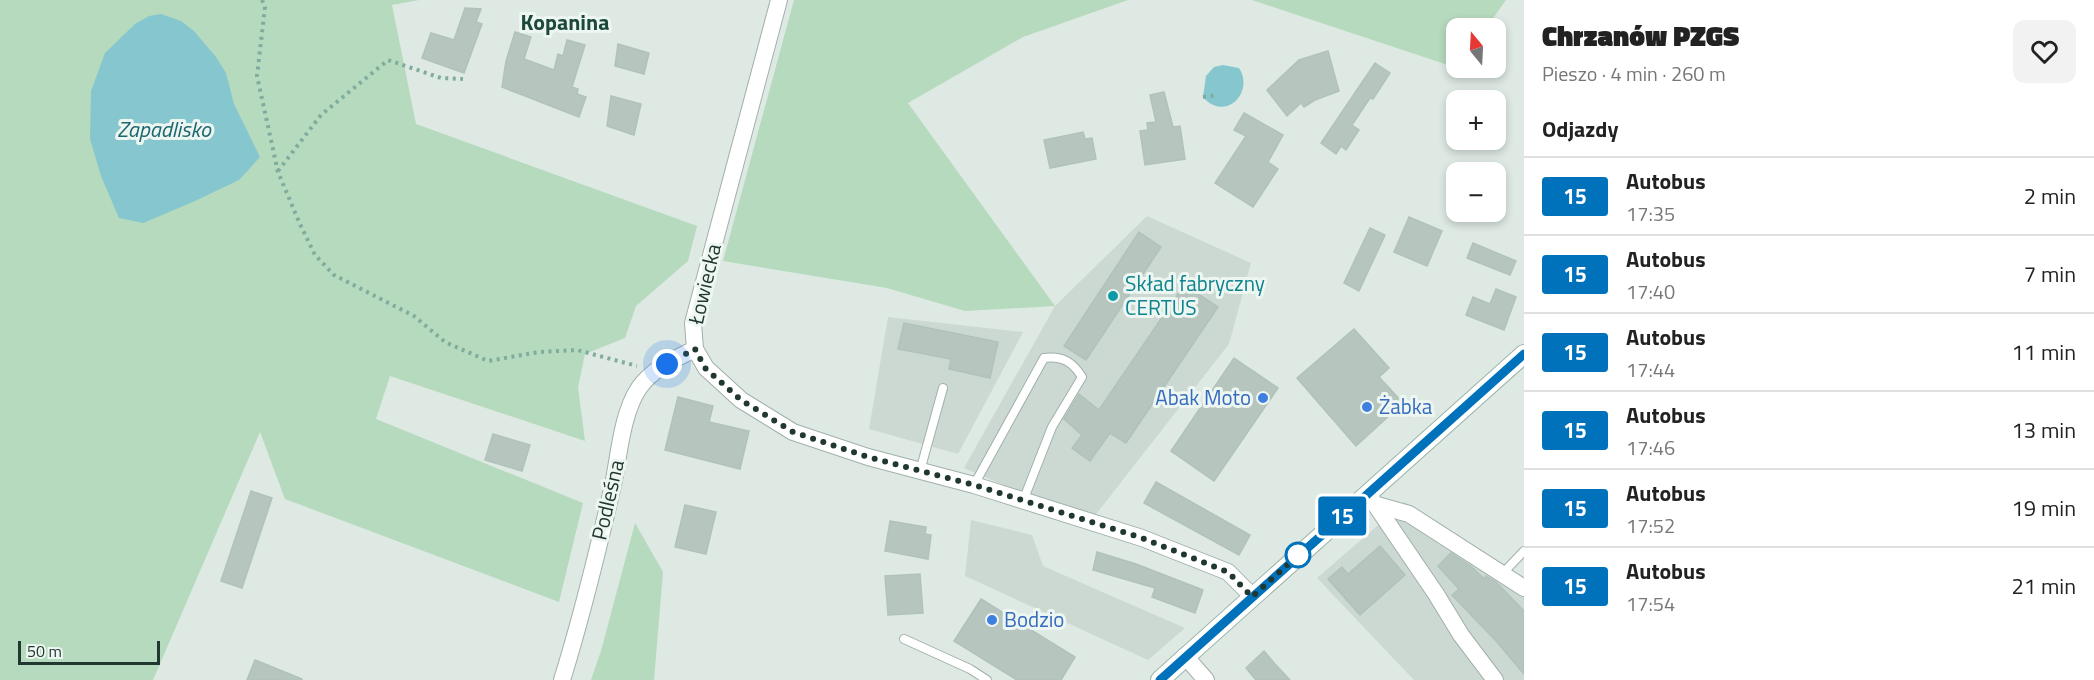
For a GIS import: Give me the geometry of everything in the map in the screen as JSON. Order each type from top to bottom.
[{"type":"street","name":"Łowiecka","points":[[779,0],[693,323],[695,349],[705,368],[741,400],[793,432],[868,457],[974,485],[1142,538],[1228,572],[1252,597]]},
{"type":"street","name":"Podleśna","points":[[562,680],[613,484],[623,430],[637,391],[651,373],[695,349]]},
{"type":"street","points":[[1160,680],[1252,597],[1372,500],[1524,354]]},
{"type":"street","points":[[1372,500],[1409,514],[1524,588]]},
{"type":"street","points":[[1372,500],[1461,635],[1495,680]]},
{"type":"street","points":[[1185,656],[1206,680]]},
{"type":"lane","points":[[974,485],[1044,358],[1058,357],[1075,366],[1082,377],[1052,427],[1023,501]]},
{"type":"lane","points":[[920,471],[943,388]]},
{"type":"lane","points":[[1502,575],[1524,551]]},
{"type":"lane","points":[[904,639],[970,669],[987,680]]},
{"type":"path","points":[[262,0],[265,7],[257,76],[278,172],[315,255],[334,276],[414,316],[445,342],[488,360],[539,352],[577,350],[636,365],[651,373]]},
{"type":"path","points":[[278,172],[321,116],[388,60],[441,78],[463,79]]},
{"type":"path","points":[[1203,97],[1217,95]]},
{"type":"shaded area","points":[[1147,216],[1251,263],[1229,344],[1090,522],[964,468],[1055,306]]},
{"type":"shaded area","points":[[888,317],[1023,332],[958,454],[869,429]]},
{"type":"shaded area","points":[[1405,502],[1524,591],[1524,680],[1414,680],[1317,578]]},
{"type":"shaded area","points":[[971,520],[1032,535],[1043,566],[1185,628],[1148,660],[965,576]]},
{"type":"green space","points":[[0,0],[419,0],[392,5],[416,124],[697,226],[688,261],[636,306],[625,338],[585,354],[578,387],[585,441],[390,376],[376,419],[583,503],[559,602],[285,499],[260,432],[153,680],[0,680]]},
{"type":"green space","points":[[794,0],[1128,0],[1023,37],[908,103],[1055,306],[965,311],[887,288],[723,261]]},
{"type":"green space","points":[[1252,0],[1506,0],[1493,18],[1446,18],[1446,64]]},
{"type":"green space","points":[[635,523],[663,572],[654,680],[591,680],[601,651]]},
{"type":"water","name":"Zapadlisko","points":[[161,14],[181,21],[194,31],[216,57],[226,73],[234,104],[260,157],[239,180],[143,223],[119,218],[101,176],[90,139],[91,91],[105,53],[135,24],[149,16]]},
{"type":"water","points":[[1223,65],[1239,68],[1243,77],[1243,86],[1235,101],[1228,106],[1220,107],[1203,97],[1206,76],[1214,67]]},
{"type":"building","points":[[465,8],[481,9],[476,22],[482,24],[464,73],[422,58],[431,33],[454,40]]},
{"type":"building","points":[[515,32],[531,37],[524,59],[554,70],[558,54],[563,56],[567,40],[585,45],[572,87],[578,89],[577,94],[586,97],[579,117],[502,87],[506,61]]},
{"type":"building","points":[[618,44],[649,53],[644,74],[615,66]]},
{"type":"building","points":[[1328,51],[1339,91],[1304,107],[1301,103],[1287,116],[1267,90],[1299,60]]},
{"type":"building","points":[[1375,63],[1390,73],[1352,125],[1359,130],[1346,150],[1341,146],[1336,154],[1321,143]]},
{"type":"building","points":[[1164,92],[1173,127],[1180,126],[1185,159],[1145,165],[1140,131],[1148,130],[1147,123],[1156,122],[1150,95]]},
{"type":"building","points":[[611,96],[641,104],[634,135],[607,126]]},
{"type":"building","points":[[1244,113],[1283,135],[1268,162],[1278,169],[1253,207],[1215,183],[1246,136],[1234,130]]},
{"type":"building","points":[[1083,132],[1085,139],[1092,138],[1096,159],[1050,168],[1044,140]]},
{"type":"building","points":[[1409,217],[1442,231],[1427,266],[1394,252]]},
{"type":"building","points":[[1370,228],[1385,235],[1359,291],[1344,283]]},
{"type":"building","name":"Skład fabryczny CERTUS","points":[[1139,232],[1161,247],[1086,360],[1064,346]]},
{"type":"building","points":[[1473,243],[1516,261],[1510,275],[1467,258]]},
{"type":"building","points":[[1184,285],[1218,307],[1126,443],[1110,433],[1090,461],[1072,448],[1082,435],[1064,419],[1079,394],[1099,410]]},
{"type":"building","points":[[1496,289],[1516,297],[1504,330],[1466,315],[1473,297],[1490,304]]},
{"type":"building","points":[[904,323],[998,342],[990,378],[949,369],[951,359],[898,349]]},
{"type":"building","points":[[1354,329],[1389,368],[1379,377],[1403,403],[1356,446],[1297,378]]},
{"type":"building","points":[[1234,358],[1278,388],[1214,481],[1171,451]]},
{"type":"building","points":[[678,397],[713,406],[709,422],[749,431],[740,469],[665,450]]},
{"type":"building","points":[[493,434],[530,445],[522,471],[485,460]]},
{"type":"building","points":[[1156,482],[1250,535],[1239,555],[1144,503]]},
{"type":"building","points":[[251,491],[272,498],[242,588],[221,581]]},
{"type":"building","points":[[685,505],[716,512],[706,554],[675,547]]},
{"type":"building","points":[[890,521],[926,527],[925,534],[931,535],[928,559],[885,551]]},
{"type":"building","points":[[1380,546],[1405,575],[1360,615],[1328,579],[1342,567],[1348,574]]},
{"type":"building","points":[[1097,552],[1136,564],[1203,590],[1195,613],[1152,597],[1155,588],[1093,570]]},
{"type":"building","points":[[1451,553],[1472,567],[1484,579],[1486,576],[1496,582],[1524,611],[1524,674],[1452,595],[1459,589],[1438,566]]},
{"type":"building","points":[[920,574],[923,613],[888,615],[885,576]]},
{"type":"building","name":"Bodzio","points":[[981,599],[1075,657],[1061,680],[1017,680],[954,641]]},
{"type":"building","points":[[1264,651],[1290,680],[1256,680],[1246,668]]},
{"type":"building","points":[[255,660],[302,679],[302,680],[247,680]]},
{"type":"bus line","name":"15","points":[[1160,680],[1524,354]]},
{"type":"place","name":"Skład fabryczny CERTUS","points":[[1113,296]]},
{"type":"place","name":"Abak Moto","points":[[1263,398]]},
{"type":"place","name":"Żabka","points":[[1367,407]]},
{"type":"place","name":"Bodzio","points":[[992,620]]},
{"type":"district","name":"Kopanina","points":[[565,22]]},
{"type":"route","points":[[667,364],[695,349],[705,368],[741,400],[793,432],[868,457],[974,485],[1142,538],[1228,572],[1252,597],[1304,550],[1298,555]]}]
